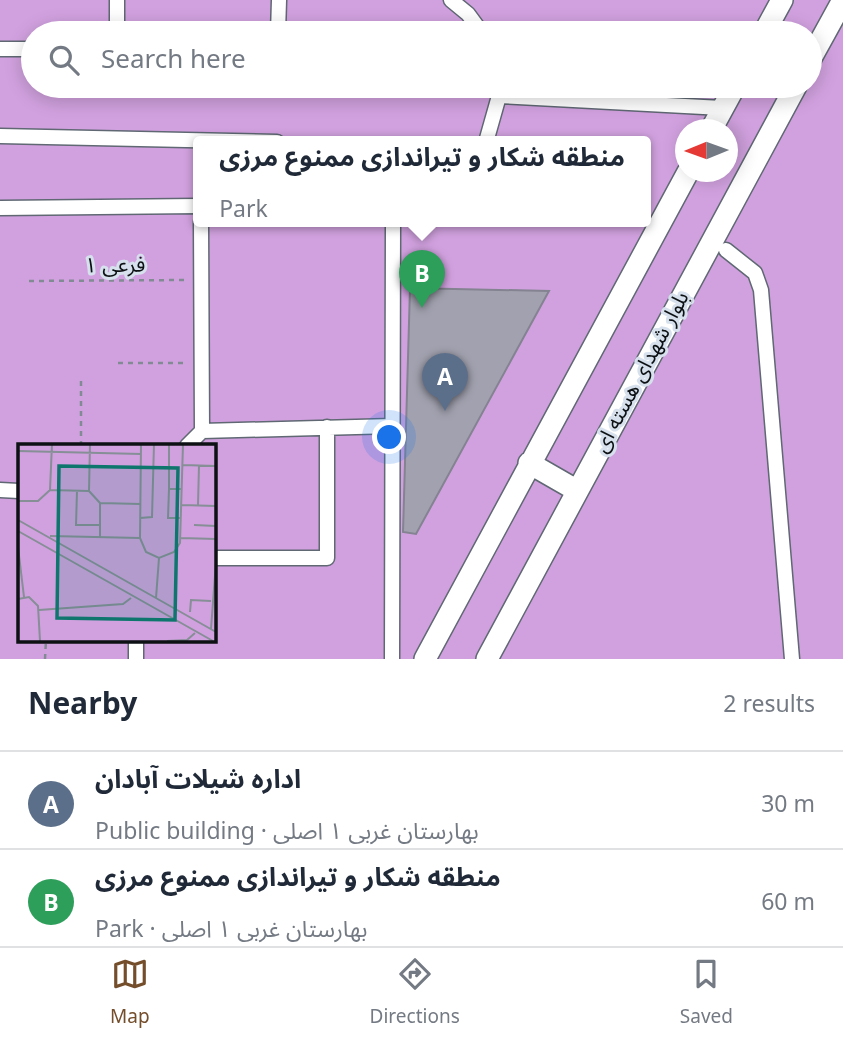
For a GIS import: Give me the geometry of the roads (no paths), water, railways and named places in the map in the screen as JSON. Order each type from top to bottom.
[{"type":"main road","points":[[771,21],[782,0]]},
{"type":"main road","points":[[822,38],[843,0]]},
{"type":"main road","points":[[716,119],[728,98]]},
{"type":"main road","name":"بلوار شهدای هسته ای","points":[[487,659],[789,98]]},
{"type":"main road","points":[[425,659],[683,182]]},
{"type":"main road","points":[[529,463],[576,490]]},
{"type":"street","points":[[117,0],[117,21]]},
{"type":"street","points":[[278,21],[279,0]]},
{"type":"street","points":[[451,0],[474,21]]},
{"type":"street","points":[[0,49],[21,49]]},
{"type":"street","points":[[487,136],[496,98]]},
{"type":"street","points":[[590,98],[722,108]]},
{"type":"street","points":[[0,136],[193,140]]},
{"type":"street","points":[[0,208],[193,206]]},
{"type":"street","points":[[201,227],[202,431]]},
{"type":"street","points":[[392,659],[393,227]]},
{"type":"street","points":[[726,250],[755,273],[761,290],[792,659]]},
{"type":"street","points":[[189,444],[202,431],[393,426]]},
{"type":"street","points":[[215,558],[327,558],[327,428]]},
{"type":"street","points":[[0,490],[18,491]]},
{"type":"place","name":"منطقه شکار و تیراندازی ممنوع مرزی","points":[[422,308]]},
{"type":"place","name":"اداره شیلات آبادان","points":[[445,411]]}]
